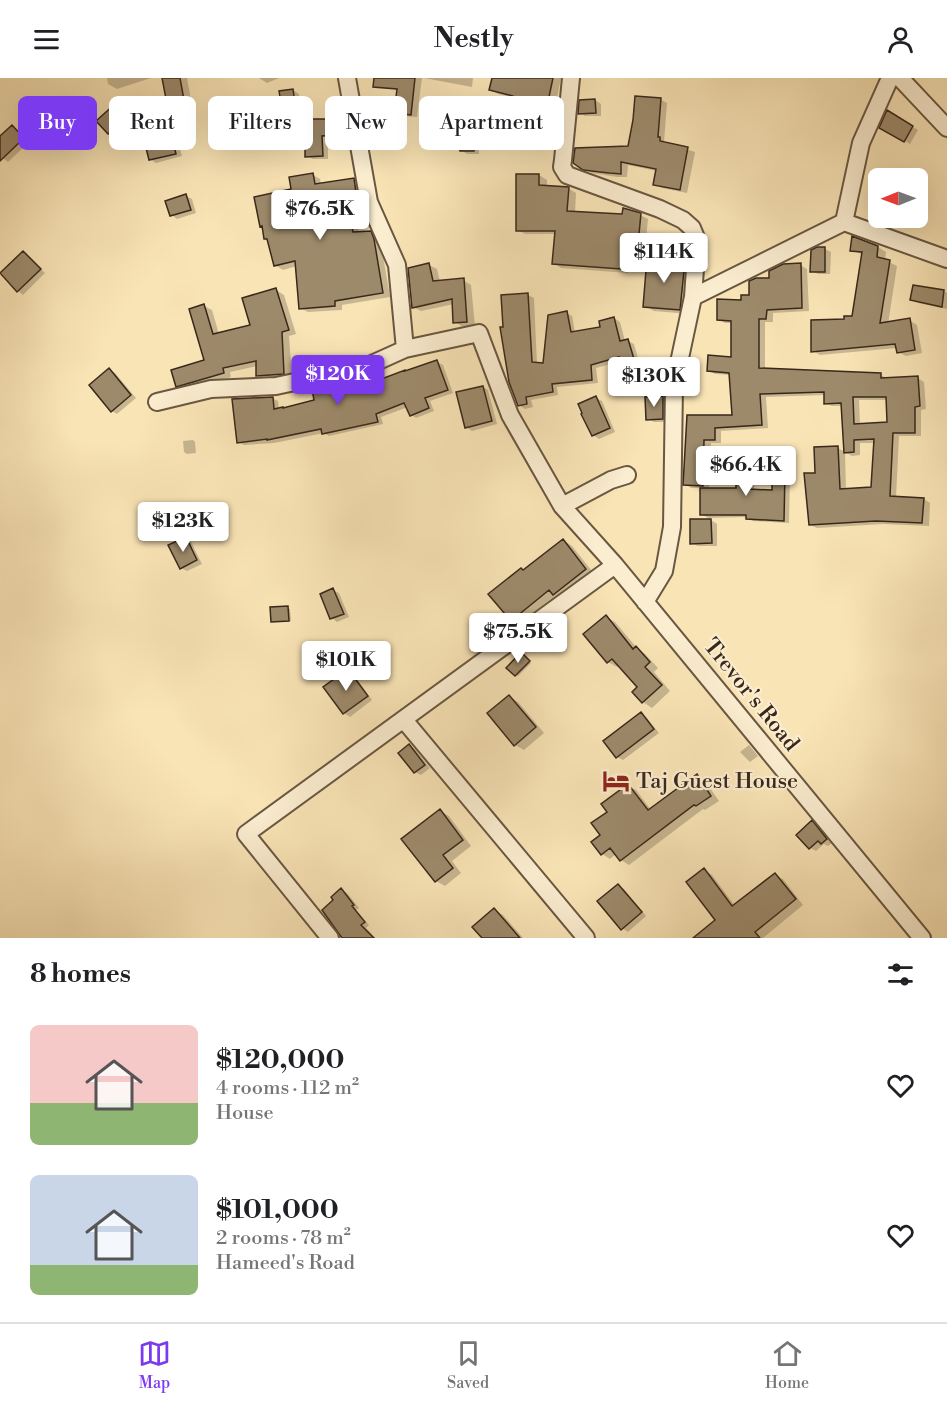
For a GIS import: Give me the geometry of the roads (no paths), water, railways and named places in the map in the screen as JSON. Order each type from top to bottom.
[{"type":"street","points":[[157,402],[211,389],[276,386],[365,367],[405,349],[397,265],[369,202],[347,78]]},
{"type":"street","points":[[571,78],[562,166],[567,175],[660,209],[692,228],[697,240],[693,297],[674,386],[672,527],[664,571],[645,602]]},
{"type":"street","points":[[844,222],[861,143],[890,78]]},
{"type":"street","points":[[900,78],[947,128]]},
{"type":"street","points":[[693,297],[844,222],[947,260]]},
{"type":"street","name":"Trevor's Road","points":[[405,349],[479,333],[510,415],[562,506],[615,565],[922,938]]},
{"type":"street","points":[[562,506],[611,480],[627,475]]},
{"type":"street","points":[[330,938],[246,834],[615,565]]},
{"type":"street","points":[[404,720],[586,938]]},
{"type":"place","name":"Taj Guest House","points":[[616,781]]}]
